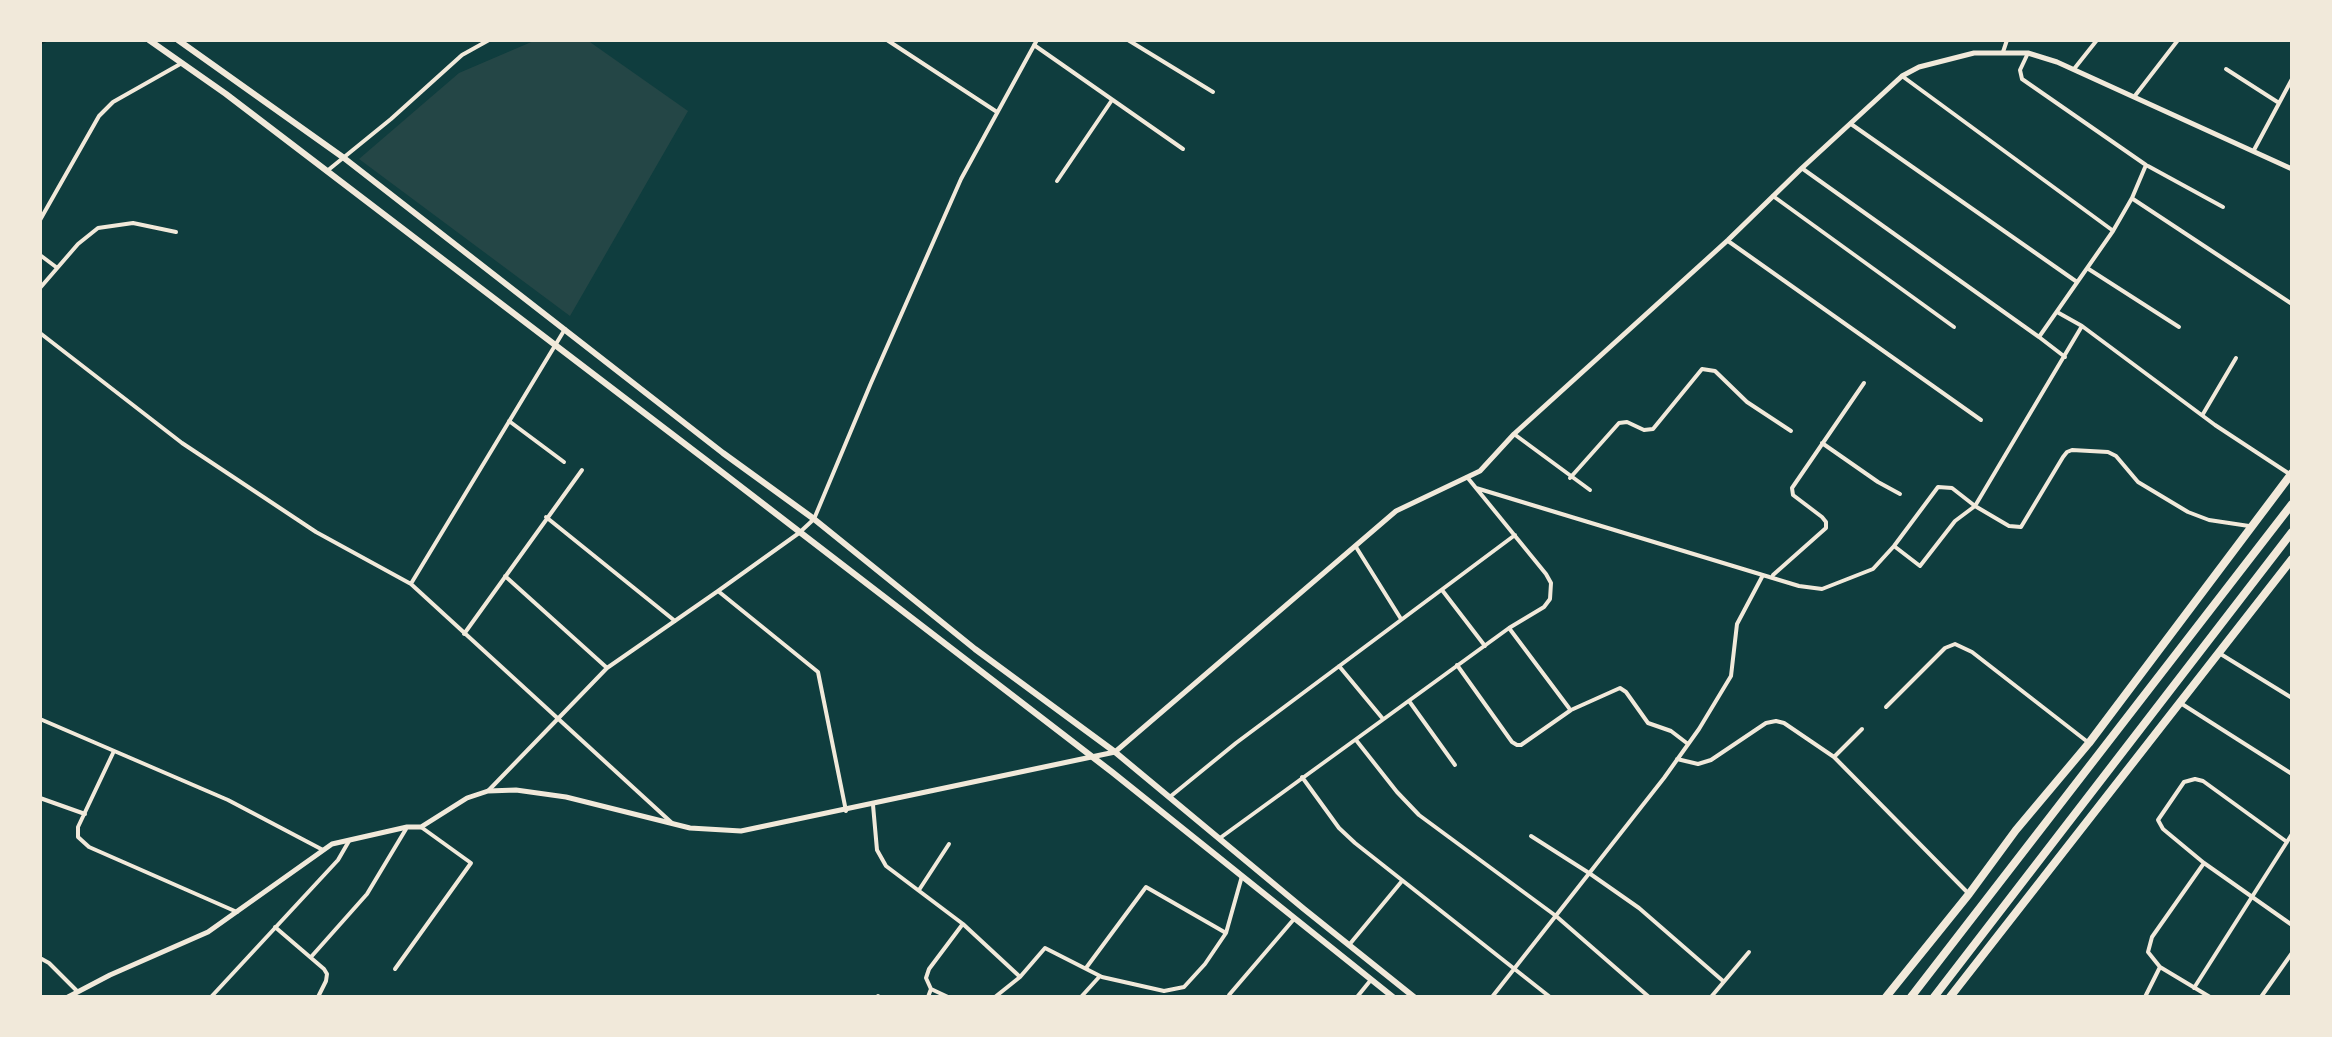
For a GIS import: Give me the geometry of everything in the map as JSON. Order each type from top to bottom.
[{"type":"highway","points":[[1886,997],[2088,743],[2291,474]]},
{"type":"highway","points":[[1911,997],[2292,504]]},
{"type":"highway","points":[[1934,997],[2292,532]]},
{"type":"highway","points":[[1950,997],[2292,559]]},
{"type":"main road","points":[[150,40],[328,171],[1092,757],[1394,997]]},
{"type":"main road","points":[[178,40],[344,158],[975,649],[1115,752],[1414,997]]},
{"type":"street","points":[[328,171],[462,55],[489,40]]},
{"type":"street","points":[[887,40],[997,112]]},
{"type":"street","points":[[1128,40],[1214,92]]},
{"type":"street","points":[[2003,52],[2007,40]]},
{"type":"street","points":[[2074,69],[2097,40]]},
{"type":"street","points":[[2134,97],[2178,40]]},
{"type":"street","points":[[488,791],[607,668],[814,520],[961,180],[1036,43],[1183,149]]},
{"type":"street","points":[[68,997],[208,932],[332,844],[421,827],[467,798],[488,791],[516,790],[566,798],[672,823],[741,832],[1115,752],[1396,511],[1480,470],[1514,434],[1902,76],[1919,67],[1974,53],[2028,54],[2074,69],[2292,168]]},
{"type":"street","points":[[2028,54],[2020,70],[2022,79],[2146,166],[2223,207]]},
{"type":"street","points":[[40,220],[99,116],[113,102],[182,63]]},
{"type":"street","points":[[2226,69],[2279,103]]},
{"type":"street","points":[[1902,76],[2113,231]]},
{"type":"street","points":[[2253,151],[2292,79]]},
{"type":"street","points":[[1057,181],[1112,100]]},
{"type":"street","points":[[1851,124],[2078,283]]},
{"type":"street","points":[[2039,337],[2113,231],[2146,166]]},
{"type":"street","points":[[1802,168],[2064,358]]},
{"type":"street","points":[[1773,196],[1954,327]]},
{"type":"street","points":[[2132,198],[2292,304]]},
{"type":"street","points":[[40,288],[78,244],[98,228],[132,223],[176,232]]},
{"type":"street","points":[[1728,240],[1981,420]]},
{"type":"street","points":[[40,254],[58,268]]},
{"type":"street","points":[[2087,268],[2179,328]]},
{"type":"street","points":[[2056,311],[2291,474]]},
{"type":"street","points":[[1894,546],[1920,566],[1955,521],[1975,506],[2082,326]]},
{"type":"street","points":[[411,584],[565,329]]},
{"type":"street","points":[[40,333],[182,443],[316,532],[411,584],[672,823]]},
{"type":"street","points":[[2202,414],[2236,358]]},
{"type":"street","points":[[1570,478],[1619,422],[1653,429],[1702,369],[1715,371],[1747,402],[1791,431]]},
{"type":"street","points":[[1770,577],[1826,528],[1826,522],[1791,491],[1864,383]]},
{"type":"street","points":[[509,422],[564,462]]},
{"type":"street","points":[[1514,434],[1590,490]]},
{"type":"street","points":[[1822,443],[1900,494]]},
{"type":"street","points":[[1476,488],[1799,586],[1822,589],[1873,569],[1938,487],[1952,488],[2009,526],[2021,526],[2067,452],[2108,452],[2138,482],[2188,512],[2250,526]]},
{"type":"street","points":[[464,634],[582,470]]},
{"type":"street","points":[[1220,838],[1509,628],[1544,607],[1552,592],[1546,574],[1467,476]]},
{"type":"street","points":[[546,517],[675,621]]},
{"type":"street","points":[[1170,796],[1515,534]]},
{"type":"street","points":[[1355,546],[1401,620]]},
{"type":"street","points":[[1492,997],[1688,744],[1731,676],[1737,624],[1763,575]]},
{"type":"street","points":[[506,576],[607,668]]},
{"type":"street","points":[[1442,589],[1485,646]]},
{"type":"street","points":[[718,591],[818,672],[846,810]]},
{"type":"street","points":[[1509,628],[1571,710]]},
{"type":"street","points":[[1886,707],[1945,648],[1955,644],[1972,652],[2088,743]]},
{"type":"street","points":[[2219,652],[2292,698]]},
{"type":"street","points":[[1339,666],[1384,719]]},
{"type":"street","points":[[1458,666],[1517,744],[1571,710],[1620,688],[1648,724],[1671,731],[1688,744]]},
{"type":"street","points":[[1409,700],[1455,765]]},
{"type":"street","points":[[2180,703],[2292,774]]},
{"type":"street","points":[[40,719],[228,800],[323,850]]},
{"type":"street","points":[[1677,760],[1698,764],[1712,760],[1766,723],[1784,723],[1834,757],[1969,894]]},
{"type":"street","points":[[1834,757],[1862,729]]},
{"type":"street","points":[[1356,740],[1419,816],[1556,916],[1650,997]]},
{"type":"street","points":[[114,750],[78,838],[89,847],[236,912]]},
{"type":"street","points":[[1302,777],[1339,828],[1550,997]]},
{"type":"street","points":[[2287,842],[2203,781],[2191,778],[2184,782],[2158,820],[2163,830],[2204,863],[2292,924]]},
{"type":"street","points":[[40,798],[85,814]]},
{"type":"street","points":[[873,805],[877,850],[888,868],[962,924],[1020,977]]},
{"type":"street","points":[[311,957],[366,894],[407,827]]},
{"type":"street","points":[[394,969],[471,862],[421,827]]},
{"type":"street","points":[[2194,988],[2292,834]]},
{"type":"street","points":[[1530,836],[1639,908],[1723,981]]},
{"type":"street","points":[[211,997],[338,860],[350,841]]},
{"type":"street","points":[[919,890],[948,844]]},
{"type":"street","points":[[2204,863],[2148,946],[2150,957],[2160,967],[2210,997]]},
{"type":"street","points":[[995,997],[1020,977],[1045,948],[1100,976],[1164,991],[1184,988],[1226,934],[1242,876]]},
{"type":"street","points":[[1349,946],[1402,881]]},
{"type":"street","points":[[1086,968],[1146,887],[1226,934]]},
{"type":"street","points":[[1229,995],[1295,918]]},
{"type":"street","points":[[948,997],[931,989],[926,978],[929,968],[962,924]]},
{"type":"street","points":[[275,928],[324,968],[327,974],[318,997]]},
{"type":"street","points":[[1710,997],[1748,952]]},
{"type":"street","points":[[2261,997],[2292,953]]},
{"type":"street","points":[[40,958],[50,963],[76,992]]},
{"type":"street","points":[[2144,997],[2160,967]]},
{"type":"street","points":[[1081,997],[1100,976]]},
{"type":"street","points":[[1357,997],[1372,979]]},
{"type":"street","points":[[83,997],[88,986]]},
{"type":"street","points":[[928,997],[931,989]]},
{"type":"shaded area","points":[[536,40],[587,40],[688,111],[570,316],[359,159],[459,73]]},
{"type":"waterway","points":[[40,44],[48,40]]}]
